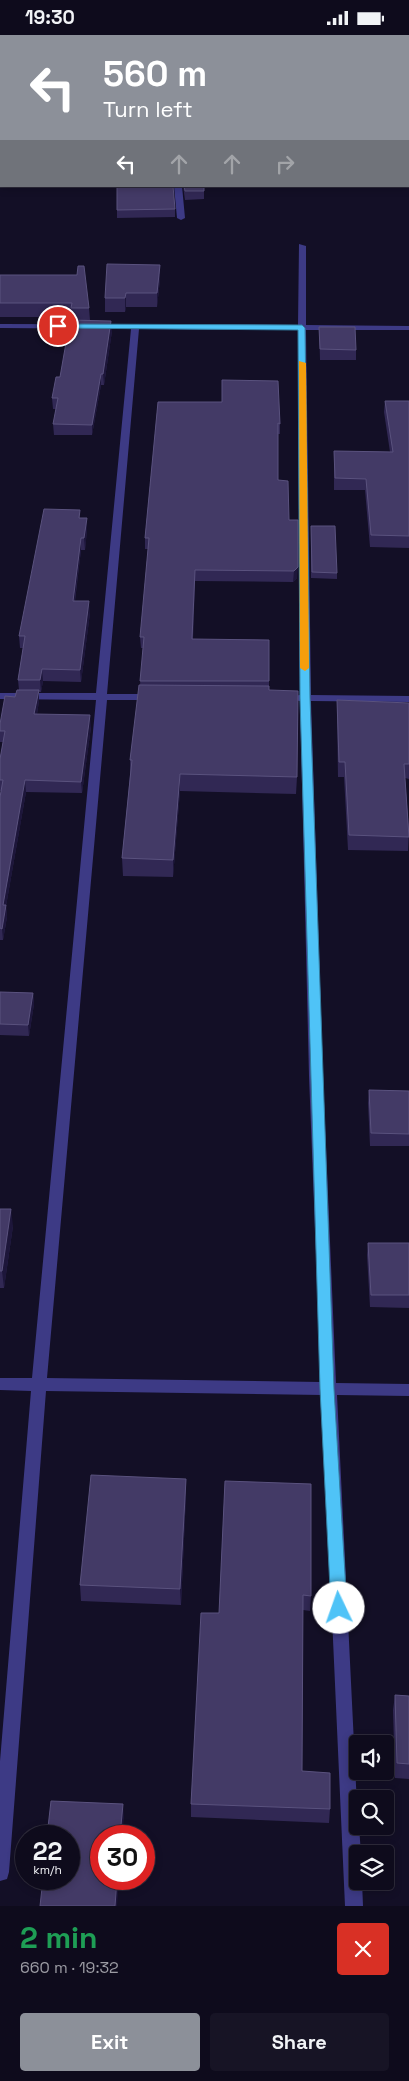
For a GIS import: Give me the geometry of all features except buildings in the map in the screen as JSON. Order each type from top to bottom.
[{"type":"street","points":[[178,187],[181,218]]},
{"type":"street","points":[[302,246],[305,698],[327,1389],[354,1906]]},
{"type":"street","points":[[0,326],[409,328]]},
{"type":"street","points":[[0,1872],[39,1385],[135,327]]},
{"type":"street","points":[[0,695],[160,697]]},
{"type":"street","points":[[286,698],[409,699]]},
{"type":"street","points":[[0,1384],[409,1390]]},
{"type":"slow traffic","points":[[302,363],[305,668]]},
{"type":"route","points":[[58,326],[302,328],[305,698],[327,1389],[339,1608]]}]
